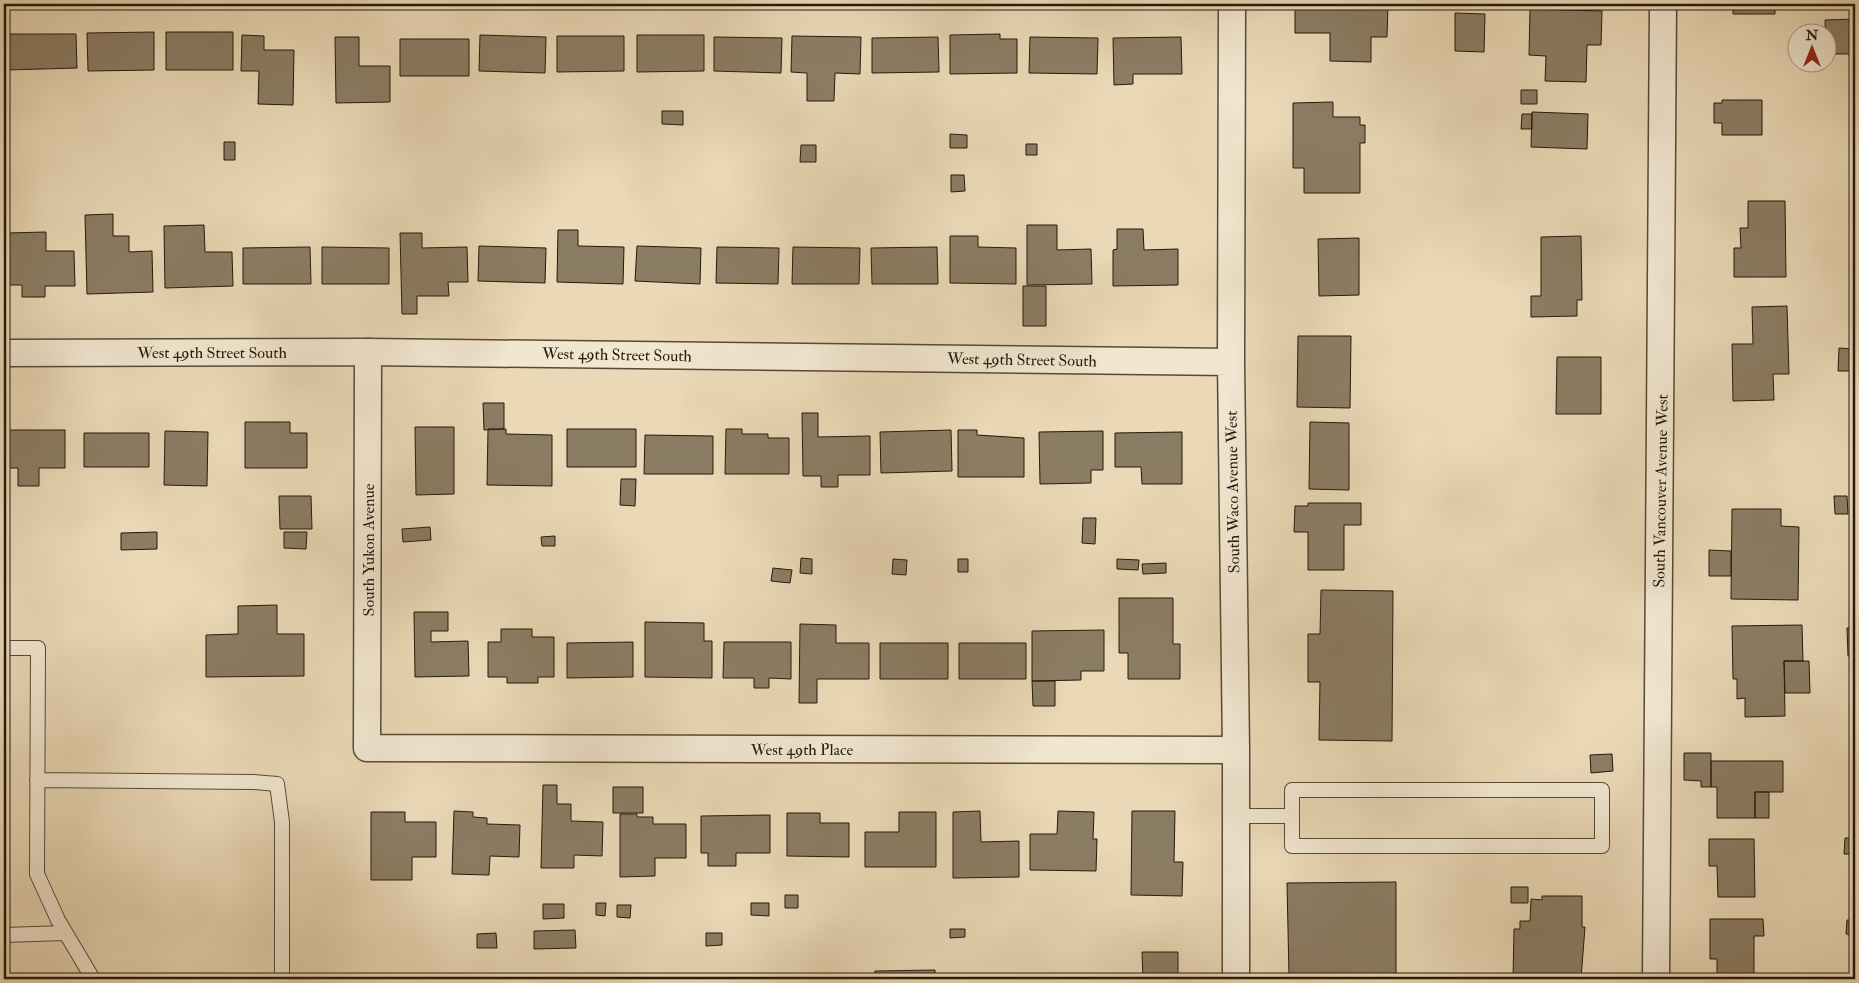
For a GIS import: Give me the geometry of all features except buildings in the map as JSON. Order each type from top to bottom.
[{"type":"street","name":"South Waco Avenue West","points":[[1232,4],[1231,362],[1236,750],[1236,979]]},
{"type":"street","name":"South Vancouver Avenue West","points":[[1656,979],[1663,4]]},
{"type":"street","name":"West 49th Street South","points":[[4,353],[368,352],[1231,362]]},
{"type":"street","name":"South Yukon Avenue","points":[[367,748],[368,352]]},
{"type":"street","name":"West 49th Place","points":[[367,748],[1236,750]]},
{"type":"lane","points":[[4,648],[38,648],[37,874],[65,933],[93,979]]},
{"type":"lane","points":[[38,780],[253,782],[278,784],[282,822],[282,979]]},
{"type":"lane","points":[[1292,790],[1602,790],[1602,846],[1292,846],[1292,816],[1292,790]]},
{"type":"lane","points":[[1236,816],[1292,816]]},
{"type":"lane","points":[[4,935],[65,933]]}]
